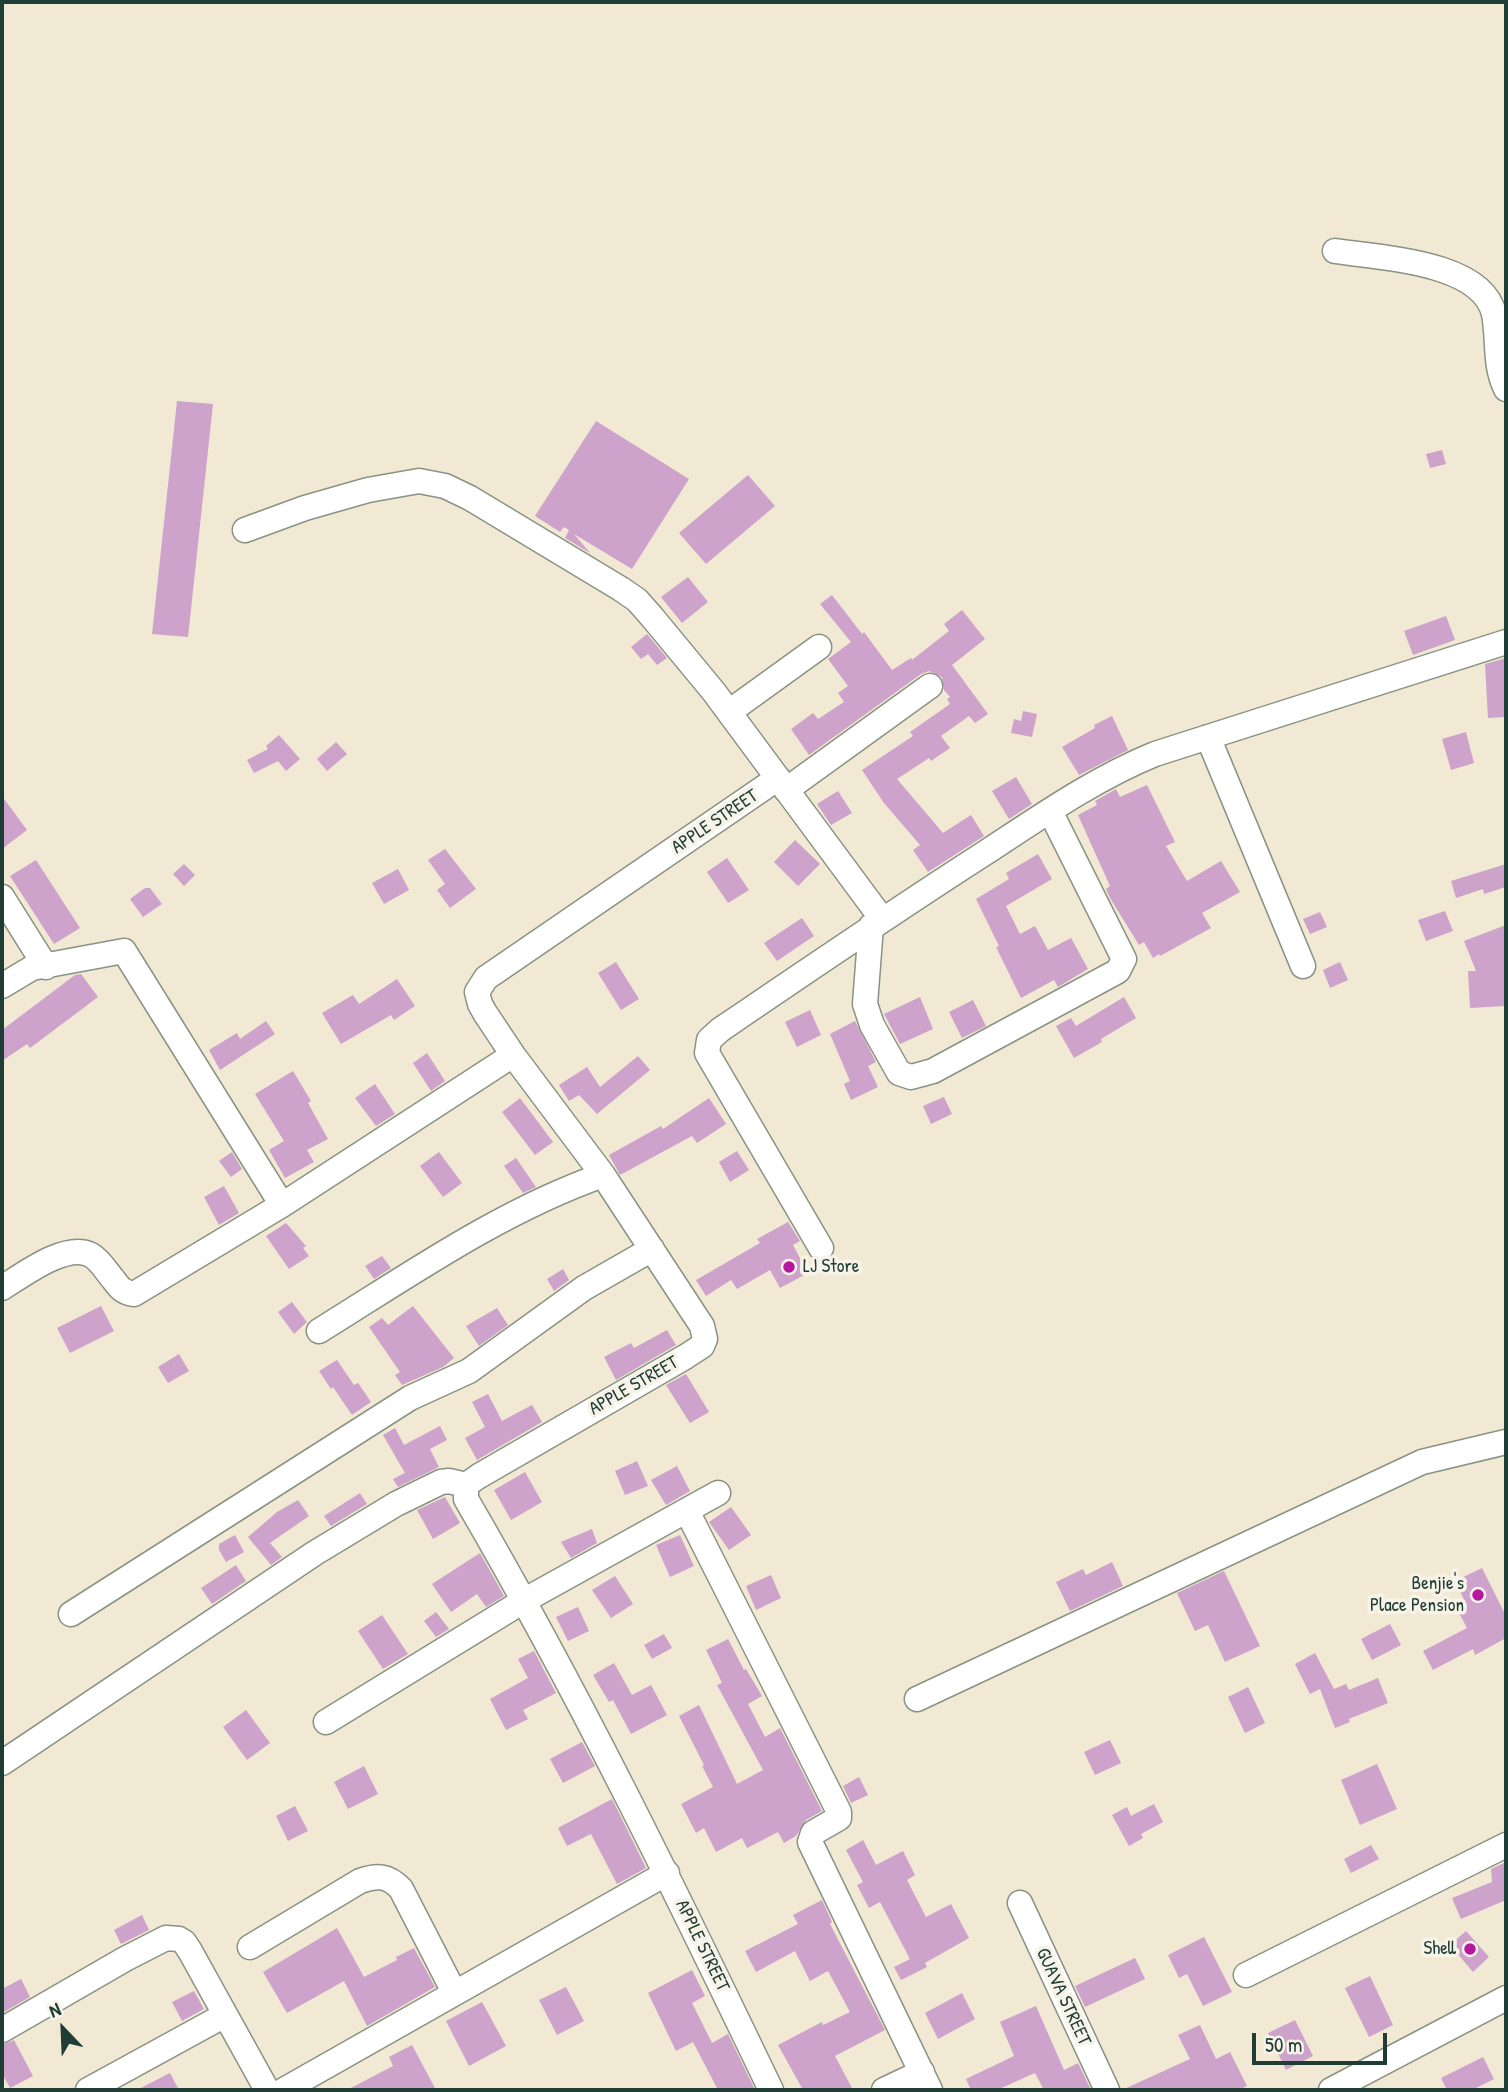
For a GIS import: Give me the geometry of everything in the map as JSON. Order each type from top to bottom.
[{"type":"street","points":[[1335,251],[1436,267],[1470,282],[1483,292],[1494,312],[1499,375],[1506,389]]},
{"type":"street","points":[[244,530],[305,508],[368,490],[419,481],[445,486],[470,498],[637,600],[729,712],[877,922],[865,1004],[872,1025],[900,1073],[911,1077],[933,1071],[1118,971],[1124,959],[1050,811]]},
{"type":"street","points":[[821,1248],[707,1053],[709,1040],[720,1030],[877,922],[1050,811],[1130,764],[1506,642]]},
{"type":"street","points":[[729,712],[819,647]]},
{"type":"street","points":[[782,784],[930,686]]},
{"type":"street","points":[[1208,737],[1303,966]]},
{"type":"street","name":"APPLE STREET","points":[[771,2090],[667,1873],[525,1600],[466,1499],[466,1485],[702,1346],[705,1339],[702,1326],[652,1249],[603,1175],[513,1055],[478,999],[477,992],[486,978],[782,784]]},
{"type":"street","points":[[2,897],[46,967]]},
{"type":"street","points":[[2,986],[32,968],[124,951],[282,1205]]},
{"type":"street","points":[[2,1288],[53,1258],[79,1251],[94,1258],[122,1290],[134,1294],[282,1205],[513,1055]]},
{"type":"street","points":[[319,1331],[513,1213],[562,1190],[603,1175]]},
{"type":"street","points":[[71,1614],[410,1398],[469,1371],[567,1300],[652,1249]]},
{"type":"street","points":[[917,1699],[1422,1462],[1506,1442]]},
{"type":"street","points":[[2,1763],[368,1520],[441,1482],[466,1485]]},
{"type":"street","points":[[326,1722],[525,1600],[718,1493]]},
{"type":"street","points":[[687,1511],[839,1812],[837,1820],[813,1833],[810,1842],[926,2081],[884,2090]]},
{"type":"street","points":[[1246,1975],[1506,1845]]},
{"type":"street","points":[[284,2090],[667,1873]]},
{"type":"street","points":[[250,1947],[360,1881],[373,1876],[384,1876],[394,1881],[401,1889],[454,1992]]},
{"type":"street","name":"GUAVA STREET","points":[[1020,1903],[1107,2090]]},
{"type":"street","points":[[2,2031],[125,1959],[166,1938],[179,1939],[184,1942],[267,2090]]},
{"type":"street","points":[[1331,2090],[1506,1998]]},
{"type":"street","points":[[88,2090],[225,2015]]},
{"type":"building","points":[[177,401],[213,404],[188,637],[152,634]]},
{"type":"building","points":[[596,421],[689,479],[632,569],[574,534],[590,553],[565,538],[569,530],[564,527],[560,532],[535,516]]},
{"type":"building","points":[[1442,450],[1446,464],[1430,468],[1426,454]]},
{"type":"building","points":[[748,475],[775,506],[706,564],[679,533]]},
{"type":"building","points":[[688,577],[708,602],[682,623],[661,597]]},
{"type":"building","points":[[832,595],[892,670],[911,658],[912,660],[949,631],[944,624],[962,610],[985,639],[952,665],[988,714],[975,723],[969,716],[941,736],[950,748],[897,779],[943,833],[971,815],[984,836],[928,872],[913,850],[920,845],[884,803],[862,770],[913,736],[910,732],[950,704],[942,677],[929,671],[921,674],[809,755],[791,729],[813,713],[818,719],[844,702],[838,693],[848,686],[828,659],[851,642],[820,604]]},
{"type":"building","points":[[1446,616],[1455,640],[1413,655],[1404,631]]},
{"type":"building","points":[[647,634],[667,658],[657,665],[648,654],[641,659],[631,647]]},
{"type":"building","points":[[1506,658],[1506,717],[1488,718],[1485,664]]},
{"type":"building","points":[[1023,711],[1037,714],[1032,737],[1011,733],[1014,719],[1021,721]]},
{"type":"building","points":[[1112,716],[1128,750],[1079,775],[1062,747]]},
{"type":"building","points":[[1466,732],[1474,763],[1451,770],[1442,739]]},
{"type":"building","points":[[279,735],[300,759],[286,771],[278,761],[254,773],[247,760],[268,749],[266,746]]},
{"type":"building","points":[[336,742],[347,754],[327,771],[317,759]]},
{"type":"building","points":[[1016,777],[1032,804],[1009,819],[992,791]]},
{"type":"building","points":[[1147,785],[1175,842],[1166,846],[1187,881],[1221,861],[1240,892],[1202,913],[1211,928],[1153,958],[1144,942],[1139,945],[1110,898],[1106,889],[1110,886],[1078,815],[1097,805],[1095,801],[1116,789],[1120,797]]},
{"type":"building","points":[[838,791],[852,813],[831,825],[817,804]]},
{"type":"building","points":[[2,796],[27,830],[2,849]]},
{"type":"building","points":[[795,840],[820,864],[798,886],[774,862]]},
{"type":"building","points":[[445,849],[476,889],[450,908],[437,890],[445,884],[428,860]]},
{"type":"building","points":[[1038,854],[1052,879],[1006,906],[1020,934],[1035,926],[1048,950],[1071,938],[1088,969],[1058,987],[1054,980],[1021,998],[976,899],[1009,879],[1006,873]]},
{"type":"building","points":[[727,858],[749,890],[728,903],[707,872]]},
{"type":"building","points":[[36,860],[80,928],[54,944],[10,876]]},
{"type":"building","points":[[184,864],[195,875],[184,886],[173,874]]},
{"type":"building","points":[[1506,864],[1506,887],[1484,894],[1483,889],[1456,898],[1451,881]]},
{"type":"building","points":[[398,869],[409,890],[384,904],[372,883]]},
{"type":"building","points":[[145,888],[150,888],[162,904],[143,917],[130,899]]},
{"type":"building","points":[[1445,911],[1453,931],[1426,941],[1418,920]]},
{"type":"building","points":[[1320,912],[1327,927],[1310,934],[1303,919]]},
{"type":"building","points":[[802,918],[814,936],[777,961],[764,943]]},
{"type":"building","points":[[1506,925],[1506,1006],[1470,1008],[1468,971],[1476,971],[1464,941]]},
{"type":"building","points":[[616,962],[639,999],[621,1010],[598,973]]},
{"type":"building","points":[[1340,962],[1348,980],[1330,988],[1323,970]]},
{"type":"building","points":[[81,974],[98,997],[30,1048],[27,1044],[2,1061],[2,1030],[75,975]]},
{"type":"building","points":[[397,979],[415,1006],[394,1020],[391,1015],[341,1044],[322,1013],[353,995],[359,1004]]},
{"type":"building","points":[[920,997],[933,1029],[900,1044],[884,1014]]},
{"type":"building","points":[[1124,997],[1136,1018],[1074,1058],[1056,1026],[1071,1018],[1076,1026]]},
{"type":"building","points":[[973,1000],[986,1026],[962,1038],[949,1012]]},
{"type":"building","points":[[810,1010],[821,1035],[797,1047],[785,1022]]},
{"type":"building","points":[[266,1021],[275,1034],[220,1070],[209,1050],[237,1033],[240,1039]]},
{"type":"building","points":[[855,1021],[876,1062],[868,1066],[878,1087],[851,1100],[844,1084],[850,1081],[830,1034]]},
{"type":"building","points":[[427,1053],[445,1081],[431,1091],[413,1063]]},
{"type":"building","points":[[638,1056],[650,1070],[597,1114],[579,1095],[569,1101],[559,1085],[587,1067],[600,1087]]},
{"type":"building","points":[[293,1071],[311,1101],[308,1103],[328,1139],[307,1150],[314,1162],[285,1178],[269,1150],[284,1141],[255,1094]]},
{"type":"building","points":[[375,1084],[395,1114],[376,1126],[355,1098]]},
{"type":"building","points":[[944,1097],[952,1114],[931,1124],[923,1106]]},
{"type":"building","points":[[520,1098],[553,1142],[535,1155],[502,1112]]},
{"type":"building","points":[[709,1098],[726,1124],[697,1143],[692,1136],[620,1175],[609,1155],[661,1126],[663,1129]]},
{"type":"building","points":[[737,1151],[749,1170],[730,1182],[719,1162]]},
{"type":"building","points":[[232,1152],[242,1169],[231,1177],[219,1161]]},
{"type":"building","points":[[439,1152],[462,1183],[443,1197],[420,1166]]},
{"type":"building","points":[[516,1158],[536,1187],[523,1193],[504,1166]]},
{"type":"building","points":[[224,1186],[239,1213],[219,1225],[204,1197]]},
{"type":"building","points":[[788,1222],[800,1241],[793,1245],[808,1273],[780,1288],[770,1270],[737,1289],[731,1280],[706,1296],[696,1280],[760,1243],[757,1239]]},
{"type":"building","points":[[286,1223],[306,1246],[303,1248],[309,1256],[289,1269],[266,1236]]},
{"type":"building","points":[[382,1256],[391,1268],[374,1279],[365,1266]]},
{"type":"building","points":[[563,1269],[569,1280],[554,1291],[547,1279]]},
{"type":"building","points":[[292,1302],[307,1322],[294,1334],[278,1312]]},
{"type":"building","points":[[101,1306],[114,1331],[70,1353],[57,1328]]},
{"type":"building","points":[[413,1306],[454,1358],[443,1367],[402,1385],[395,1375],[400,1372],[369,1327],[382,1318],[388,1325]]},
{"type":"building","points":[[497,1308],[508,1325],[479,1346],[466,1326]]},
{"type":"building","points":[[667,1330],[676,1345],[616,1380],[604,1357],[631,1343],[634,1348]]},
{"type":"building","points":[[179,1354],[189,1371],[168,1383],[158,1367]]},
{"type":"building","points":[[337,1360],[354,1385],[358,1383],[371,1402],[352,1415],[319,1371]]},
{"type":"building","points":[[686,1374],[709,1412],[690,1423],[666,1385]]},
{"type":"building","points":[[488,1394],[502,1421],[532,1405],[542,1422],[477,1460],[465,1438],[485,1427],[472,1402]]},
{"type":"building","points":[[440,1426],[447,1440],[430,1449],[439,1467],[398,1487],[393,1479],[405,1473],[383,1435],[395,1428],[404,1445]]},
{"type":"building","points":[[637,1461],[648,1486],[625,1495],[615,1471]]},
{"type":"building","points":[[677,1466],[690,1491],[666,1505],[651,1480]]},
{"type":"building","points":[[525,1472],[542,1502],[511,1520],[494,1490]]},
{"type":"building","points":[[360,1493],[367,1504],[331,1526],[324,1516]]},
{"type":"building","points":[[445,1497],[460,1523],[433,1539],[417,1510]]},
{"type":"building","points":[[298,1500],[309,1516],[270,1543],[282,1557],[271,1565],[248,1537],[277,1512]]},
{"type":"building","points":[[731,1507],[751,1535],[729,1550],[709,1522]]},
{"type":"building","points":[[592,1529],[597,1543],[571,1558],[561,1542]]},
{"type":"building","points":[[235,1535],[244,1552],[226,1562],[219,1550],[219,1544]]},
{"type":"building","points":[[680,1535],[694,1566],[670,1577],[656,1545]]},
{"type":"building","points":[[480,1553],[504,1596],[486,1607],[477,1594],[451,1612],[432,1584]]},
{"type":"building","points":[[1112,1562],[1123,1586],[1070,1611],[1056,1582],[1083,1569],[1086,1575]]},
{"type":"building","points":[[236,1565],[246,1581],[212,1604],[201,1588]]},
{"type":"building","points":[[1482,1568],[1506,1616],[1506,1638],[1475,1655],[1473,1649],[1433,1670],[1423,1651],[1467,1628],[1458,1611],[1467,1606],[1455,1581]]},
{"type":"building","points":[[1224,1571],[1260,1646],[1225,1662],[1208,1625],[1195,1631],[1177,1593]]},
{"type":"building","points":[[771,1575],[781,1598],[756,1610],[746,1586]]},
{"type":"building","points":[[615,1576],[633,1604],[611,1618],[592,1590]]},
{"type":"building","points":[[578,1607],[589,1631],[568,1641],[556,1617]]},
{"type":"building","points":[[436,1612],[449,1629],[436,1637],[424,1621]]},
{"type":"building","points":[[382,1615],[408,1654],[383,1669],[358,1631]]},
{"type":"building","points":[[1390,1624],[1401,1645],[1372,1660],[1361,1639]]},
{"type":"building","points":[[664,1634],[672,1648],[652,1659],[644,1645]]},
{"type":"building","points":[[728,1639],[744,1670],[746,1669],[762,1696],[748,1704],[765,1737],[780,1728],[822,1811],[806,1820],[796,1836],[784,1843],[778,1832],[747,1848],[742,1838],[716,1852],[704,1828],[696,1833],[681,1804],[713,1787],[679,1716],[699,1705],[737,1784],[763,1770],[717,1685],[722,1683],[706,1650]]},
{"type":"building","points":[[534,1651],[556,1693],[523,1710],[528,1719],[506,1730],[490,1699],[528,1678],[518,1659]]},
{"type":"building","points":[[1315,1653],[1334,1689],[1346,1684],[1349,1690],[1378,1678],[1388,1703],[1349,1719],[1350,1722],[1335,1728],[1320,1689],[1310,1694],[1295,1664]]},
{"type":"building","points":[[614,1663],[632,1695],[651,1685],[667,1715],[631,1734],[613,1700],[609,1702],[593,1675]]},
{"type":"building","points":[[1248,1687],[1265,1723],[1245,1733],[1228,1697]]},
{"type":"building","points":[[246,1710],[270,1743],[247,1760],[223,1727]]},
{"type":"building","points":[[1110,1740],[1121,1763],[1095,1775],[1084,1752]]},
{"type":"building","points":[[582,1742],[595,1766],[563,1783],[550,1759]]},
{"type":"building","points":[[1377,1764],[1397,1809],[1360,1825],[1341,1780]]},
{"type":"building","points":[[364,1766],[378,1794],[348,1809],[334,1782]]},
{"type":"building","points":[[859,1777],[868,1795],[851,1803],[843,1786]]},
{"type":"building","points":[[612,1799],[646,1868],[617,1884],[591,1834],[567,1846],[558,1828]]},
{"type":"building","points":[[1154,1804],[1163,1822],[1141,1834],[1143,1838],[1129,1846],[1112,1815],[1127,1807],[1131,1816]]},
{"type":"building","points":[[295,1806],[308,1831],[288,1841],[276,1816]]},
{"type":"building","points":[[863,1840],[876,1865],[903,1851],[915,1875],[907,1880],[926,1917],[951,1904],[969,1938],[925,1963],[927,1967],[901,1980],[894,1967],[910,1959],[880,1902],[869,1908],[857,1885],[863,1882],[846,1850]]},
{"type":"building","points":[[1371,1845],[1379,1859],[1351,1873],[1344,1859]]},
{"type":"building","points":[[1506,1862],[1506,1900],[1461,1919],[1452,1898],[1492,1882],[1491,1869]]},
{"type":"building","points":[[822,1900],[832,1922],[830,1924],[885,2030],[835,2056],[853,2090],[803,2090],[778,2045],[822,2022],[823,2025],[850,2012],[828,1971],[810,1981],[795,1951],[756,1972],[745,1951],[798,1924],[793,1915]]},
{"type":"building","points":[[142,1915],[149,1930],[121,1944],[114,1930]]},
{"type":"building","points":[[337,1928],[364,1977],[414,1948],[435,1987],[367,2026],[344,1981],[287,2013],[263,1972]]},
{"type":"building","points":[[1466,1931],[1489,1957],[1473,1972],[1450,1945]]},
{"type":"building","points":[[1204,1937],[1232,1992],[1203,2006],[1187,1974],[1179,1978],[1168,1955]]},
{"type":"building","points":[[1135,1958],[1145,1979],[1085,2007],[1075,1986]]},
{"type":"building","points":[[692,1970],[705,1996],[692,2003],[712,2043],[728,2034],[755,2090],[718,2090],[693,2042],[676,2051],[648,1993]]},
{"type":"building","points":[[1370,1976],[1393,2025],[1369,2037],[1345,1988]]},
{"type":"building","points":[[21,1979],[30,1997],[2,2013],[2,1989]]},
{"type":"building","points":[[566,1987],[584,2021],[557,2035],[539,2000]]},
{"type":"building","points":[[194,1991],[204,2009],[182,2021],[172,2002]]},
{"type":"building","points":[[962,1993],[975,2019],[938,2039],[925,2013]]},
{"type":"building","points":[[482,2002],[506,2046],[469,2066],[446,2021]]},
{"type":"building","points":[[1036,2006],[1064,2070],[1078,2063],[1091,2090],[1044,2090],[1035,2073],[997,2090],[971,2090],[966,2079],[1014,2056],[1000,2022]]},
{"type":"building","points":[[1295,2020],[1313,2056],[1286,2070],[1268,2033]]},
{"type":"building","points":[[1200,2025],[1216,2059],[1230,2052],[1247,2086],[1238,2090],[1122,2090],[1190,2059],[1178,2035]]},
{"type":"building","points":[[14,2040],[33,2076],[10,2088],[2,2073],[2,2045]]},
{"type":"building","points":[[412,2045],[436,2090],[347,2090],[393,2066],[389,2057]]},
{"type":"building","points":[[1483,2057],[1494,2079],[1472,2090],[1447,2090],[1441,2078]]},
{"type":"building","points":[[170,2073],[179,2090],[137,2090]]},
{"type":"place","name":"LJ Store","points":[[789,1267]]},
{"type":"place","name":"Benjie's Place Pension","points":[[1478,1595]]},
{"type":"place","name":"Shell","points":[[1470,1949]]}]
